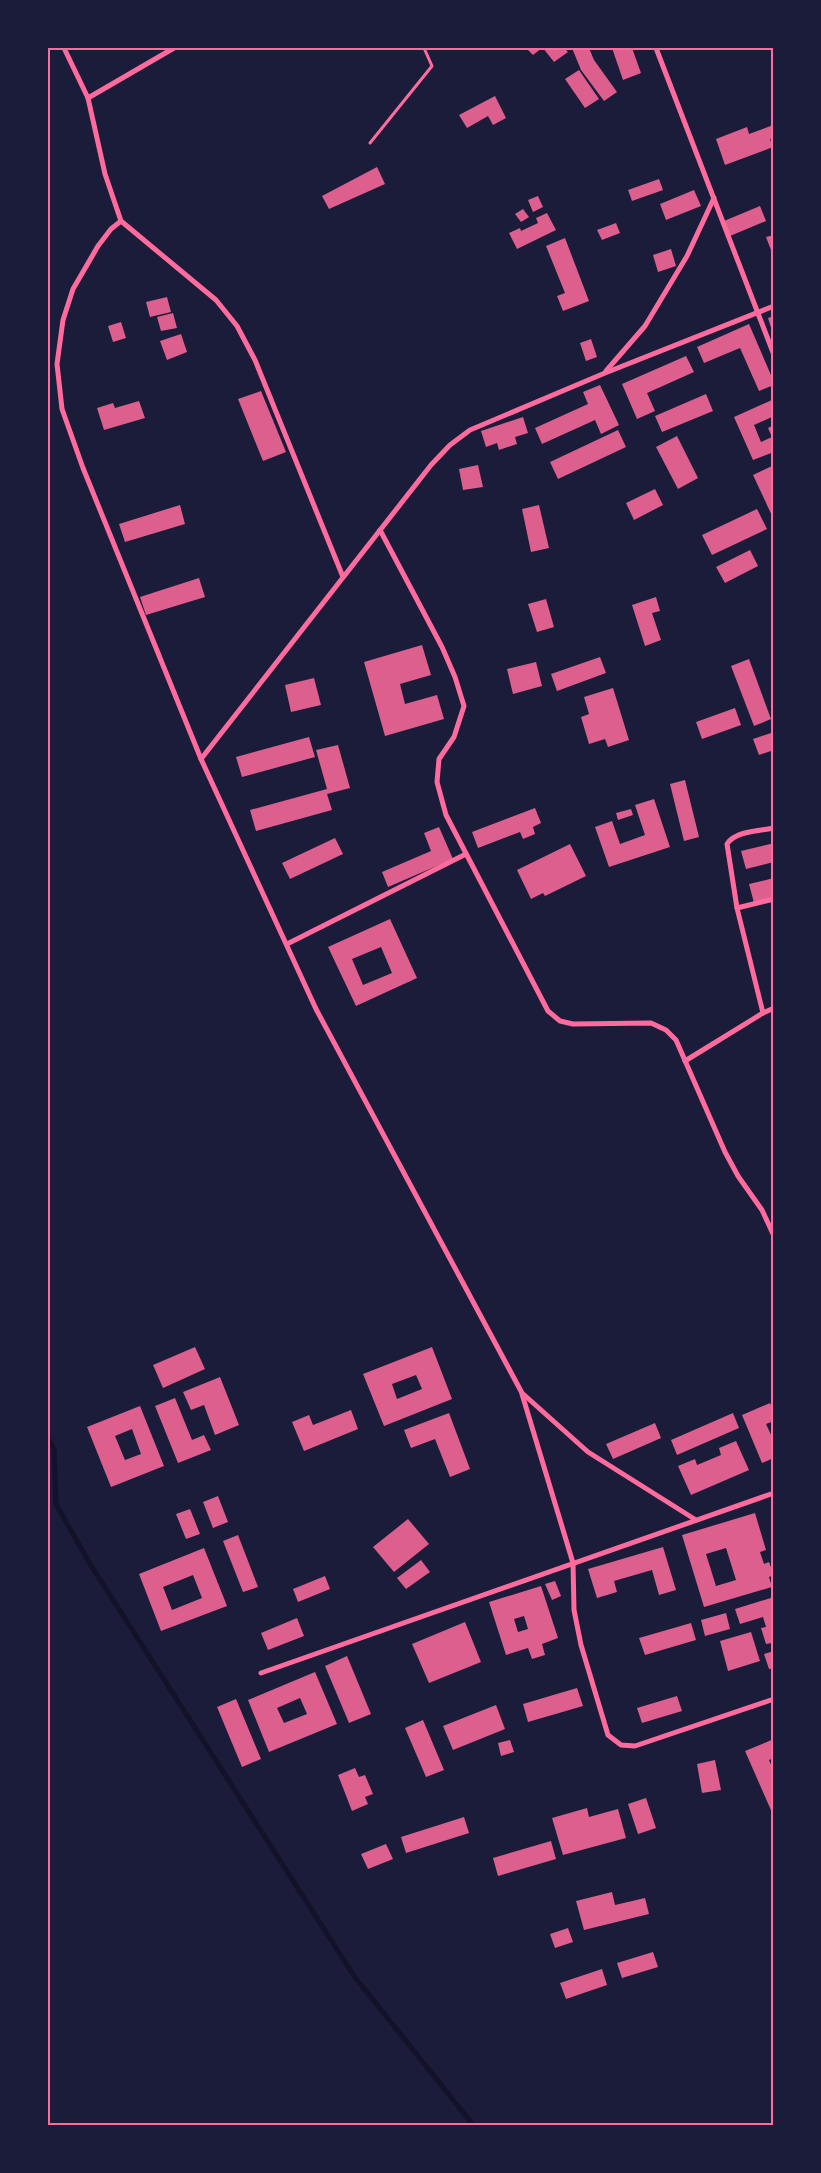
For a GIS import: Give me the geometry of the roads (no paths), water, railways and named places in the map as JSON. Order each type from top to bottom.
[{"type":"street","points":[[64,48],[88,98],[105,174],[122,221],[216,300],[237,326],[255,360],[343,577]]},
{"type":"street","points":[[88,98],[174,48]]},
{"type":"street","points":[[656,48],[774,355]]},
{"type":"street","points":[[605,373],[645,326],[687,256],[714,198]]},
{"type":"street","points":[[122,221],[111,229],[98,246],[73,289],[65,312],[57,364],[62,409],[83,468],[201,759],[316,1009],[522,1393],[573,1563],[574,1610],[581,1645],[608,1735],[621,1745],[635,1746],[774,1699]]},
{"type":"street","points":[[201,759],[431,465],[450,445],[470,430],[605,373],[774,306]]},
{"type":"street","points":[[380,530],[442,647],[455,676],[464,706],[454,737],[439,759],[437,782],[446,815],[548,1011],[560,1021],[573,1024],[651,1023],[666,1030],[676,1040],[726,1152],[738,1176],[762,1210],[774,1236]]},
{"type":"street","points":[[764,1012],[736,908],[727,844],[731,838],[738,835],[774,828]]},
{"type":"street","points":[[287,944],[466,854]]},
{"type":"street","points":[[736,908],[774,899]]},
{"type":"street","points":[[685,1061],[764,1012],[774,1008]]},
{"type":"street","points":[[522,1393],[588,1452],[696,1520]]},
{"type":"street","points":[[261,1673],[774,1493]]},
{"type":"waterway","points":[[48,1439],[54,1449],[56,1504],[90,1564],[354,1976],[474,2126]]}]
